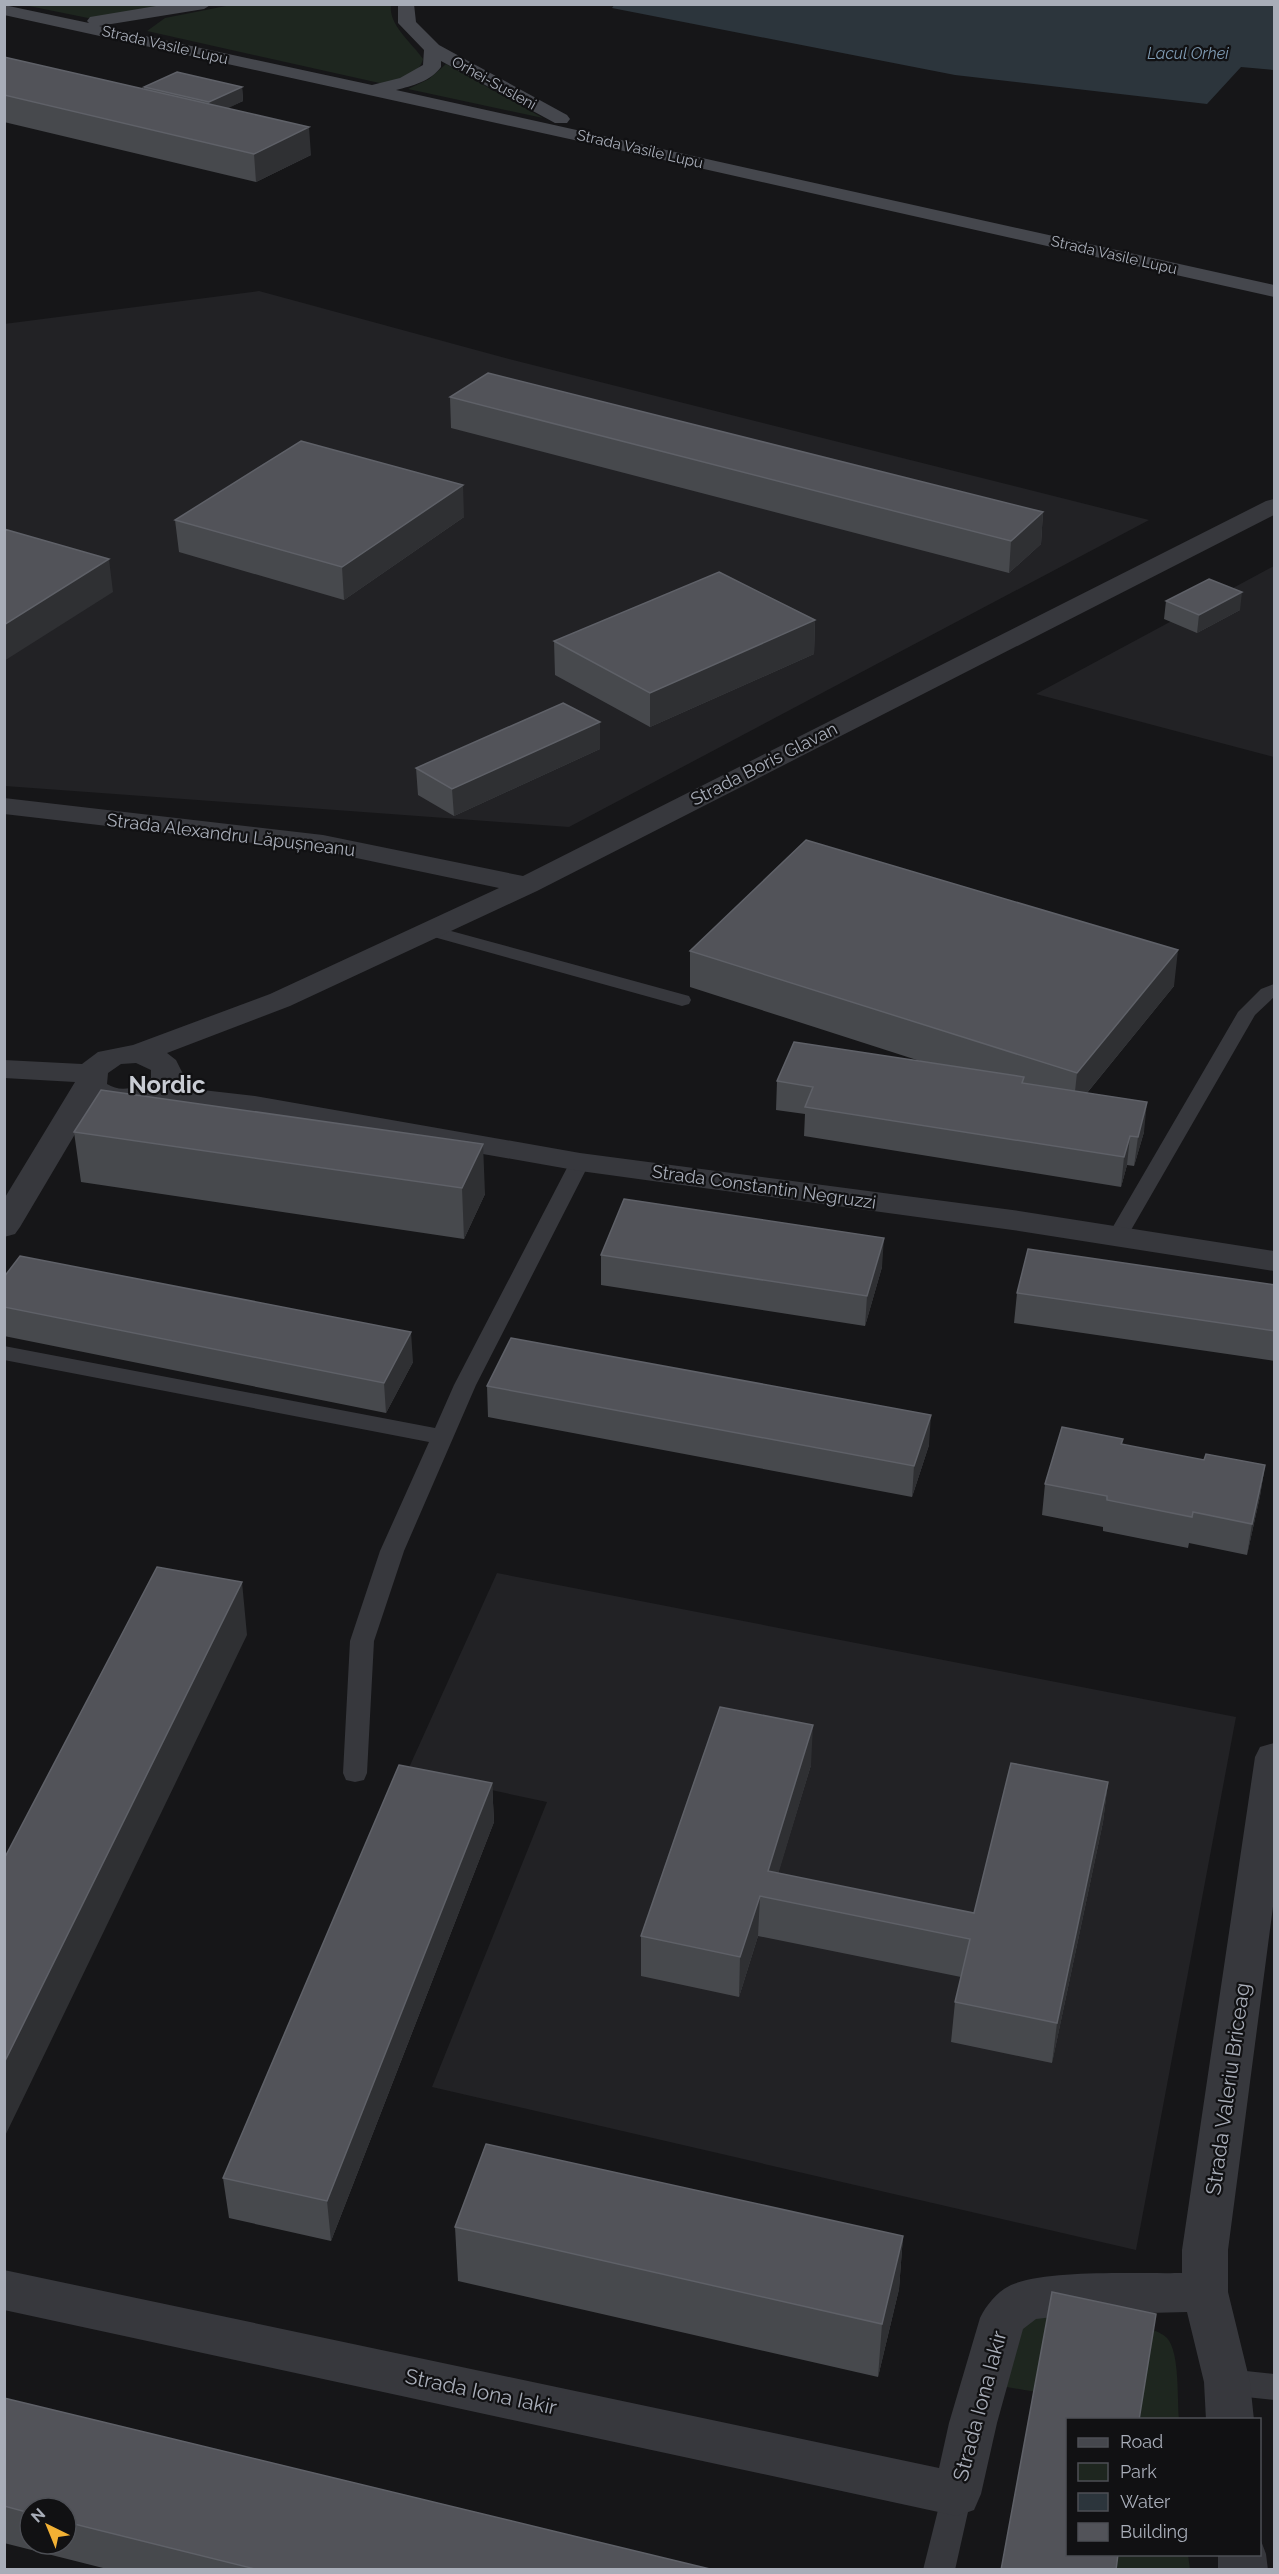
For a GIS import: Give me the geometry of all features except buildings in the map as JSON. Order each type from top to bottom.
[{"type":"main road","name":"Orhei-Susleni","points":[[406,4],[407,22],[433,49],[535,106],[606,141]]},
{"type":"main road","points":[[16,32],[197,6]]},
{"type":"main road","points":[[138,38],[136,32],[144,24],[197,6]]},
{"type":"main road","name":"Strada Vasile Lupu","points":[[4,10],[606,141],[1275,291]]},
{"type":"main road","points":[[35,34],[95,37],[210,55]]},
{"type":"main road","points":[[373,90],[397,85],[425,74],[432,67],[433,49]]},
{"type":"street","name":"Strada Boris Glavan","points":[[90,1078],[107,1059],[121,1054],[136,1054],[249,1012],[527,885],[1275,506]]},
{"type":"street","name":"Strada Alexandru Lăpușneanu","points":[[4,806],[323,843],[527,885]]},
{"type":"street","name":"Strada Boris Glavan","points":[[162,1080],[249,1012]]},
{"type":"street","points":[[52,1150],[120,1099],[162,1080],[162,1061],[151,1056],[136,1054]]},
{"type":"street","points":[[4,1070],[90,1078],[101,1093],[120,1099]]},
{"type":"street","points":[[4,1227],[52,1150],[90,1078]]},
{"type":"street","name":"Strada Constantin Negruzzi","points":[[162,1080],[255,1105],[580,1162],[1275,1261]]},
{"type":"street","name":"Strada Valeriu Briceag","points":[[1229,2401],[1205,2292],[1205,2250],[1275,1757]]},
{"type":"street","name":"Strada Iona Iakir","points":[[4,2290],[957,2494],[973,2423],[1003,2318],[1025,2300],[1070,2295],[1205,2292]]},
{"type":"lane","points":[[429,930],[682,1000]]},
{"type":"lane","points":[[1118,1237],[1247,1012],[1268,993],[1275,990]]},
{"type":"lane","points":[[355,1773],[362,1641],[392,1551],[465,1385],[580,1162]]},
{"type":"lane","points":[[4,1353],[443,1437]]},
{"type":"lane","points":[[1229,2401],[1275,2387]]},
{"type":"lane","name":"Strada Iona Iakir","points":[[939,2570],[957,2494]]},
{"type":"shaded area","points":[[259,291],[509,359],[1149,520],[569,827],[5,786],[4,324]]},
{"type":"shaded area","points":[[1274,566],[1274,757],[1036,694]]},
{"type":"shaded area","points":[[497,1573],[1236,1717],[1136,2250],[432,2087],[547,1802],[407,1772]]},
{"type":"green space","points":[[24,5],[175,6],[88,18]]},
{"type":"green space","points":[[231,5],[391,5],[393,20],[397,27],[423,59],[421,65],[413,73],[384,84],[147,31],[165,18]]},
{"type":"green space","points":[[446,64],[543,118],[408,89],[429,79]]},
{"type":"green space","points":[[1042,2310],[1128,2323],[1159,2332],[1167,2338],[1174,2354],[1179,2418],[1134,2418],[1036,2392],[1001,2386],[1012,2333]]},
{"type":"green space","points":[[1117,2556],[1188,2556],[1190,2569],[1115,2570]]},
{"type":"water","name":"Lacul Orhei","points":[[615,4],[1274,5],[1274,70],[1241,67],[1207,104],[955,75],[612,8]]},
{"type":"district","name":"Nordic","points":[[167,1085]]}]
